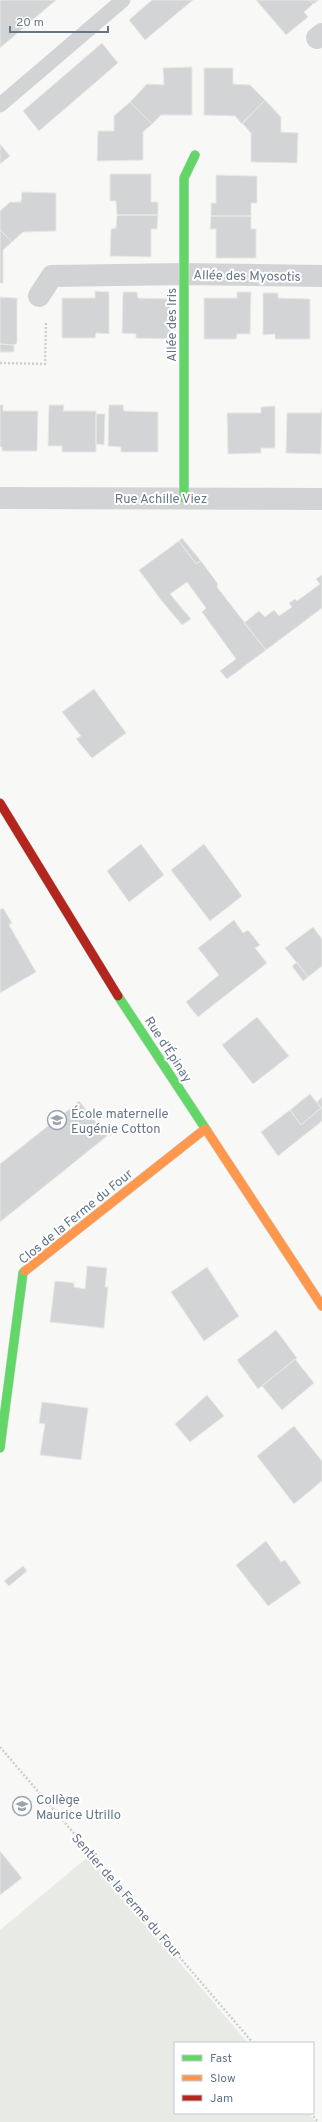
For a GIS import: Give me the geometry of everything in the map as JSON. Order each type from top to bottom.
[{"type":"street","name":"Allée des Iris","points":[[184,498],[184,178],[195,154]]},
{"type":"street","name":"Allée des Myosotis","points":[[39,296],[52,276],[183,274],[322,276]]},
{"type":"street","name":"Rue Achille Viez","points":[[0,498],[322,499]]},
{"type":"street","name":"Rue d'Épinay","points":[[0,803],[100,969],[322,1306]]},
{"type":"street","name":"Clos de la Ferme du Four","points":[[0,1448],[23,1273],[205,1129]]},
{"type":"lane","points":[[0,105],[123,0]]},
{"type":"path","points":[[0,363],[45,364],[46,310],[39,296]]},
{"type":"path","name":"Sentier de la Ferme du Four","points":[[0,1747],[252,2042]]},
{"type":"path","points":[[312,2114],[318,2122]]},
{"type":"shaded area","points":[[89,1856],[247,2042],[174,2042],[174,2114],[309,2114],[316,2122],[0,2122],[0,1930]]},
{"type":"building","points":[[0,0],[56,0],[0,48]]},
{"type":"building","points":[[152,0],[193,0],[145,40],[129,20]]},
{"type":"building","points":[[256,0],[309,0],[313,4],[304,12],[308,17],[286,35]]},
{"type":"building","points":[[309,0],[319,0],[313,4]]},
{"type":"building","points":[[102,43],[118,63],[39,131],[23,111]]},
{"type":"building","points":[[192,67],[192,115],[161,115],[152,124],[130,102],[147,84],[164,85],[163,68]]},
{"type":"building","points":[[204,68],[233,68],[233,84],[250,85],[265,100],[242,124],[235,116],[204,115]]},
{"type":"building","points":[[265,100],[281,117],[281,132],[298,133],[297,163],[251,162],[251,133],[242,123]]},
{"type":"building","points":[[130,102],[152,124],[143,132],[143,160],[97,161],[98,131],[114,131],[114,116]]},
{"type":"building","points":[[0,144],[10,156],[0,164]]},
{"type":"building","points":[[110,174],[151,174],[151,202],[158,202],[158,215],[117,215],[116,201],[110,201]]},
{"type":"building","points":[[216,175],[257,176],[257,203],[251,203],[251,216],[211,216],[211,203],[216,203]]},
{"type":"building","points":[[22,192],[56,193],[56,231],[23,232],[12,242],[0,230],[0,211],[10,202],[21,202]]},
{"type":"building","points":[[117,215],[158,215],[157,229],[151,229],[151,257],[110,256],[111,229],[116,228]]},
{"type":"building","points":[[211,216],[251,216],[251,229],[256,229],[256,258],[216,258],[216,229],[210,229]]},
{"type":"building","points":[[0,230],[12,242],[3,250],[3,283],[0,283]]},
{"type":"building","points":[[95,291],[109,292],[109,334],[96,333],[95,338],[62,338],[62,298],[95,298]]},
{"type":"building","points":[[123,292],[137,292],[138,298],[170,299],[170,339],[136,338],[136,334],[122,333]]},
{"type":"building","points":[[237,292],[251,292],[250,334],[237,334],[236,339],[204,339],[204,298],[237,298]]},
{"type":"building","points":[[263,293],[278,293],[278,298],[310,299],[310,339],[275,339],[275,334],[263,335]]},
{"type":"building","points":[[0,297],[17,298],[17,343],[14,345],[0,344]]},
{"type":"building","points":[[0,344],[14,345],[14,352],[0,352]]},
{"type":"building","points":[[0,405],[3,405],[3,411],[38,411],[37,451],[2,451],[2,447],[0,447]]},
{"type":"building","points":[[49,405],[64,405],[63,411],[96,411],[96,452],[62,452],[62,446],[48,446]]},
{"type":"building","points":[[109,405],[123,405],[124,411],[158,412],[158,452],[121,452],[121,447],[108,446]]},
{"type":"building","points":[[275,406],[275,448],[261,448],[261,453],[228,454],[227,413],[261,413],[261,407]]},
{"type":"building","points":[[322,408],[321,454],[286,453],[287,413],[321,413]]},
{"type":"building","points":[[96,414],[105,414],[104,445],[96,444]]},
{"type":"building","points":[[182,538],[201,561],[196,564],[179,541]]},
{"type":"building","points":[[179,541],[196,564],[201,561],[218,584],[217,587],[266,650],[227,679],[220,671],[236,659],[202,612],[206,608],[187,582],[170,594],[191,619],[182,625],[139,570]]},
{"type":"building","points":[[322,575],[322,608],[266,650],[244,623],[259,611],[265,617],[274,610],[279,616],[292,607],[289,603],[295,599],[297,601],[320,584],[316,579]]},
{"type":"building","points":[[94,689],[126,733],[92,758],[76,739],[81,736],[62,712]]},
{"type":"building","points":[[141,844],[164,875],[129,902],[107,871]]},
{"type":"building","points":[[204,844],[242,896],[210,921],[171,870]]},
{"type":"building","points":[[3,908],[12,923],[9,925],[36,972],[0,993],[0,910]]},
{"type":"building","points":[[234,920],[243,933],[248,930],[260,945],[255,948],[267,963],[198,1017],[186,1002],[219,975],[198,948]]},
{"type":"building","points":[[313,927],[322,939],[322,966],[308,977],[285,948]]},
{"type":"building","points":[[297,962],[308,977],[303,981],[292,966]]},
{"type":"building","points":[[257,1017],[289,1056],[253,1084],[222,1045]]},
{"type":"building","points":[[310,1094],[321,1108],[301,1125],[290,1110]]},
{"type":"building","points":[[322,1097],[322,1121],[278,1156],[261,1132],[290,1110],[301,1125],[321,1108],[317,1102]]},
{"type":"building","points":[[79,1101],[85,1108],[77,1115],[72,1107]]},
{"type":"building","points":[[72,1107],[77,1115],[85,1108],[107,1136],[0,1222],[0,1164]]},
{"type":"building","points":[[87,1266],[107,1268],[105,1287],[108,1287],[104,1328],[50,1322],[55,1281],[74,1283],[74,1287],[85,1289]]},
{"type":"building","points":[[207,1267],[239,1316],[204,1341],[171,1292]]},
{"type":"building","points":[[276,1330],[297,1358],[258,1389],[237,1360]]},
{"type":"building","points":[[295,1359],[314,1383],[282,1410],[262,1386]]},
{"type":"building","points":[[207,1395],[224,1416],[190,1442],[175,1424]]},
{"type":"building","points":[[42,1402],[88,1408],[81,1460],[40,1455],[45,1424],[39,1423]]},
{"type":"building","points":[[294,1426],[322,1461],[322,1481],[294,1504],[257,1456]]},
{"type":"building","points":[[266,1541],[281,1562],[285,1560],[301,1583],[268,1606],[236,1565]]},
{"type":"building","points":[[23,1566],[27,1571],[9,1586],[4,1581]]},
{"type":"building","points":[[0,1851],[22,1878],[0,1895]]},
{"type":"traffic: fast","points":[[184,498],[184,178],[195,155]]},
{"type":"traffic: fast","points":[[118,996],[207,1131]]},
{"type":"traffic: fast","points":[[0,1448],[23,1273],[25,1271]]},
{"type":"traffic: slow","points":[[25,1271],[205,1129]]},
{"type":"traffic: slow","points":[[207,1131],[322,1306]]},
{"type":"traffic: jam","points":[[0,803],[118,996]]},
{"type":"place","name":"École maternelle Eugénie Cotton","points":[[57,1120]]},
{"type":"place","name":"Collège Maurice Utrillo","points":[[22,1806]]}]
